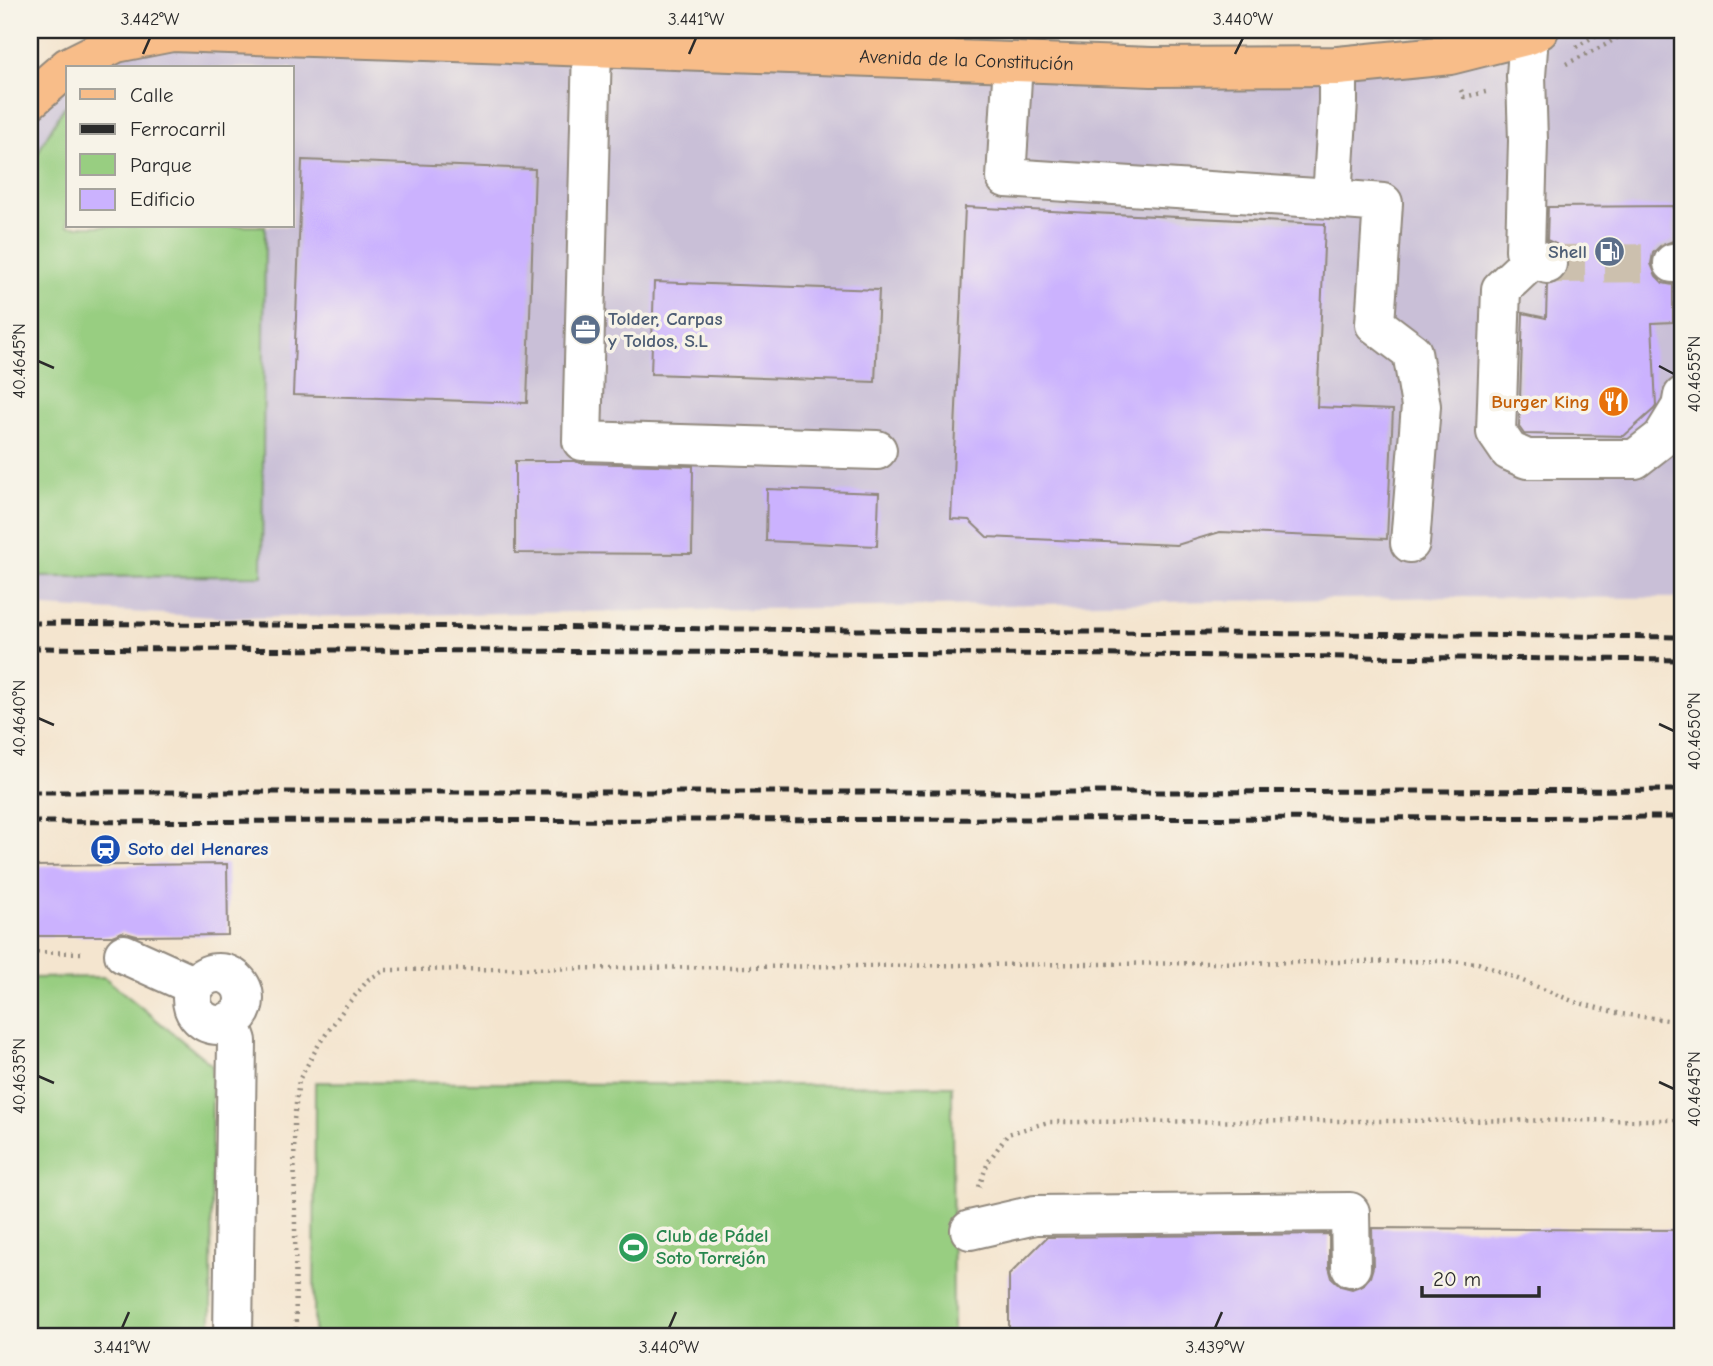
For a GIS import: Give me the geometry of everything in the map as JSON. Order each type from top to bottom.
[{"type":"main road","name":"Avenida de la Constitución","points":[[70,66],[116,43],[172,32],[1152,67],[1338,66],[1450,55],[1534,33]]},
{"type":"main road","name":"Avenida de la Constitución","points":[[30,100],[66,69]]},
{"type":"lane","points":[[1534,33],[1526,76],[1528,141],[1525,250],[1540,261],[1501,289],[1496,432],[1509,451],[1527,459],[1635,459],[1662,438],[1681,407],[1683,396]]},
{"type":"lane","points":[[592,47],[582,442],[877,450]]},
{"type":"lane","points":[[1013,62],[1006,178],[1383,203],[1375,324],[1412,352],[1421,406],[1410,543]]},
{"type":"lane","points":[[1332,199],[1338,66]]},
{"type":"lane","points":[[124,954],[195,986],[203,977],[214,973],[226,974],[236,981],[243,991],[239,1014],[230,1021],[237,1041],[233,1336]]},
{"type":"lane","points":[[970,1230],[1035,1215],[1350,1212],[1351,1268]]},
{"type":"path","points":[[30,952],[124,954]]},
{"type":"path","points":[[296,1336],[294,1119],[299,1080],[319,1044],[346,1006],[369,979],[385,971],[1446,961],[1478,963],[1575,1002],[1621,1014],[1683,1022]]},
{"type":"path","points":[[979,1188],[988,1162],[1008,1134],[1048,1122],[1683,1120]]},
{"type":"shaded area","points":[[1539,30],[1683,30],[1683,598],[1452,597],[230,618],[30,606],[30,100],[66,69],[66,228],[294,228],[294,66],[70,66],[116,43],[172,32],[231,33],[1152,67],[1338,66],[1450,55],[1529,35]]},
{"type":"green space","points":[[66,106],[66,228],[265,228],[262,576],[30,577],[30,169]]},
{"type":"green space","points":[[104,977],[212,1065],[211,1336],[30,1336],[30,978]]},
{"type":"green space","name":"Club de Pádel Soto Torrejón","points":[[315,1082],[952,1086],[953,1336],[314,1336]]},
{"type":"building","points":[[302,160],[535,169],[527,403],[293,395]]},
{"type":"building","points":[[1674,206],[1673,241],[1660,246],[1653,253],[1651,264],[1656,276],[1663,283],[1673,285],[1673,322],[1652,323],[1656,406],[1624,436],[1524,434],[1519,427],[1523,313],[1546,318],[1547,285],[1560,281],[1567,273],[1569,263],[1564,251],[1547,240],[1548,207]]},
{"type":"building","points":[[965,207],[1325,224],[1317,407],[1393,410],[1387,539],[1220,532],[1177,545],[987,537],[969,520],[951,519]]},
{"type":"building","points":[[654,282],[879,290],[875,382],[651,374]]},
{"type":"building","points":[[515,461],[693,466],[692,554],[515,553]]},
{"type":"building","points":[[767,489],[879,493],[877,546],[766,541]]},
{"type":"building","name":"Soto del Henares","points":[[227,864],[228,935],[137,936],[122,932],[112,936],[30,936],[30,866]]},
{"type":"building","points":[[1372,1228],[1683,1230],[1683,1336],[1009,1336],[1009,1275],[1047,1237],[1329,1234],[1329,1267],[1332,1278],[1341,1286],[1352,1289],[1363,1285],[1370,1277],[1373,1267]]},
{"type":"tunnel","points":[[1547,264],[1673,263]]},
{"type":"railway","points":[[30,623],[1683,637]]},
{"type":"railway","points":[[30,648],[1683,660]]},
{"type":"railway","points":[[30,792],[1683,790]]},
{"type":"railway","points":[[30,822],[1683,817]]},
{"type":"place","name":"Shell","points":[[1610,252]]},
{"type":"place","name":"Tolder, Carpas y Toldos, S.L","points":[[585,330]]},
{"type":"place","name":"Burger King","points":[[1613,402]]},
{"type":"place","name":"Soto del Henares","points":[[105,849]]},
{"type":"place","name":"Club de Pádel Soto Torrejón","points":[[633,1247]]}]
